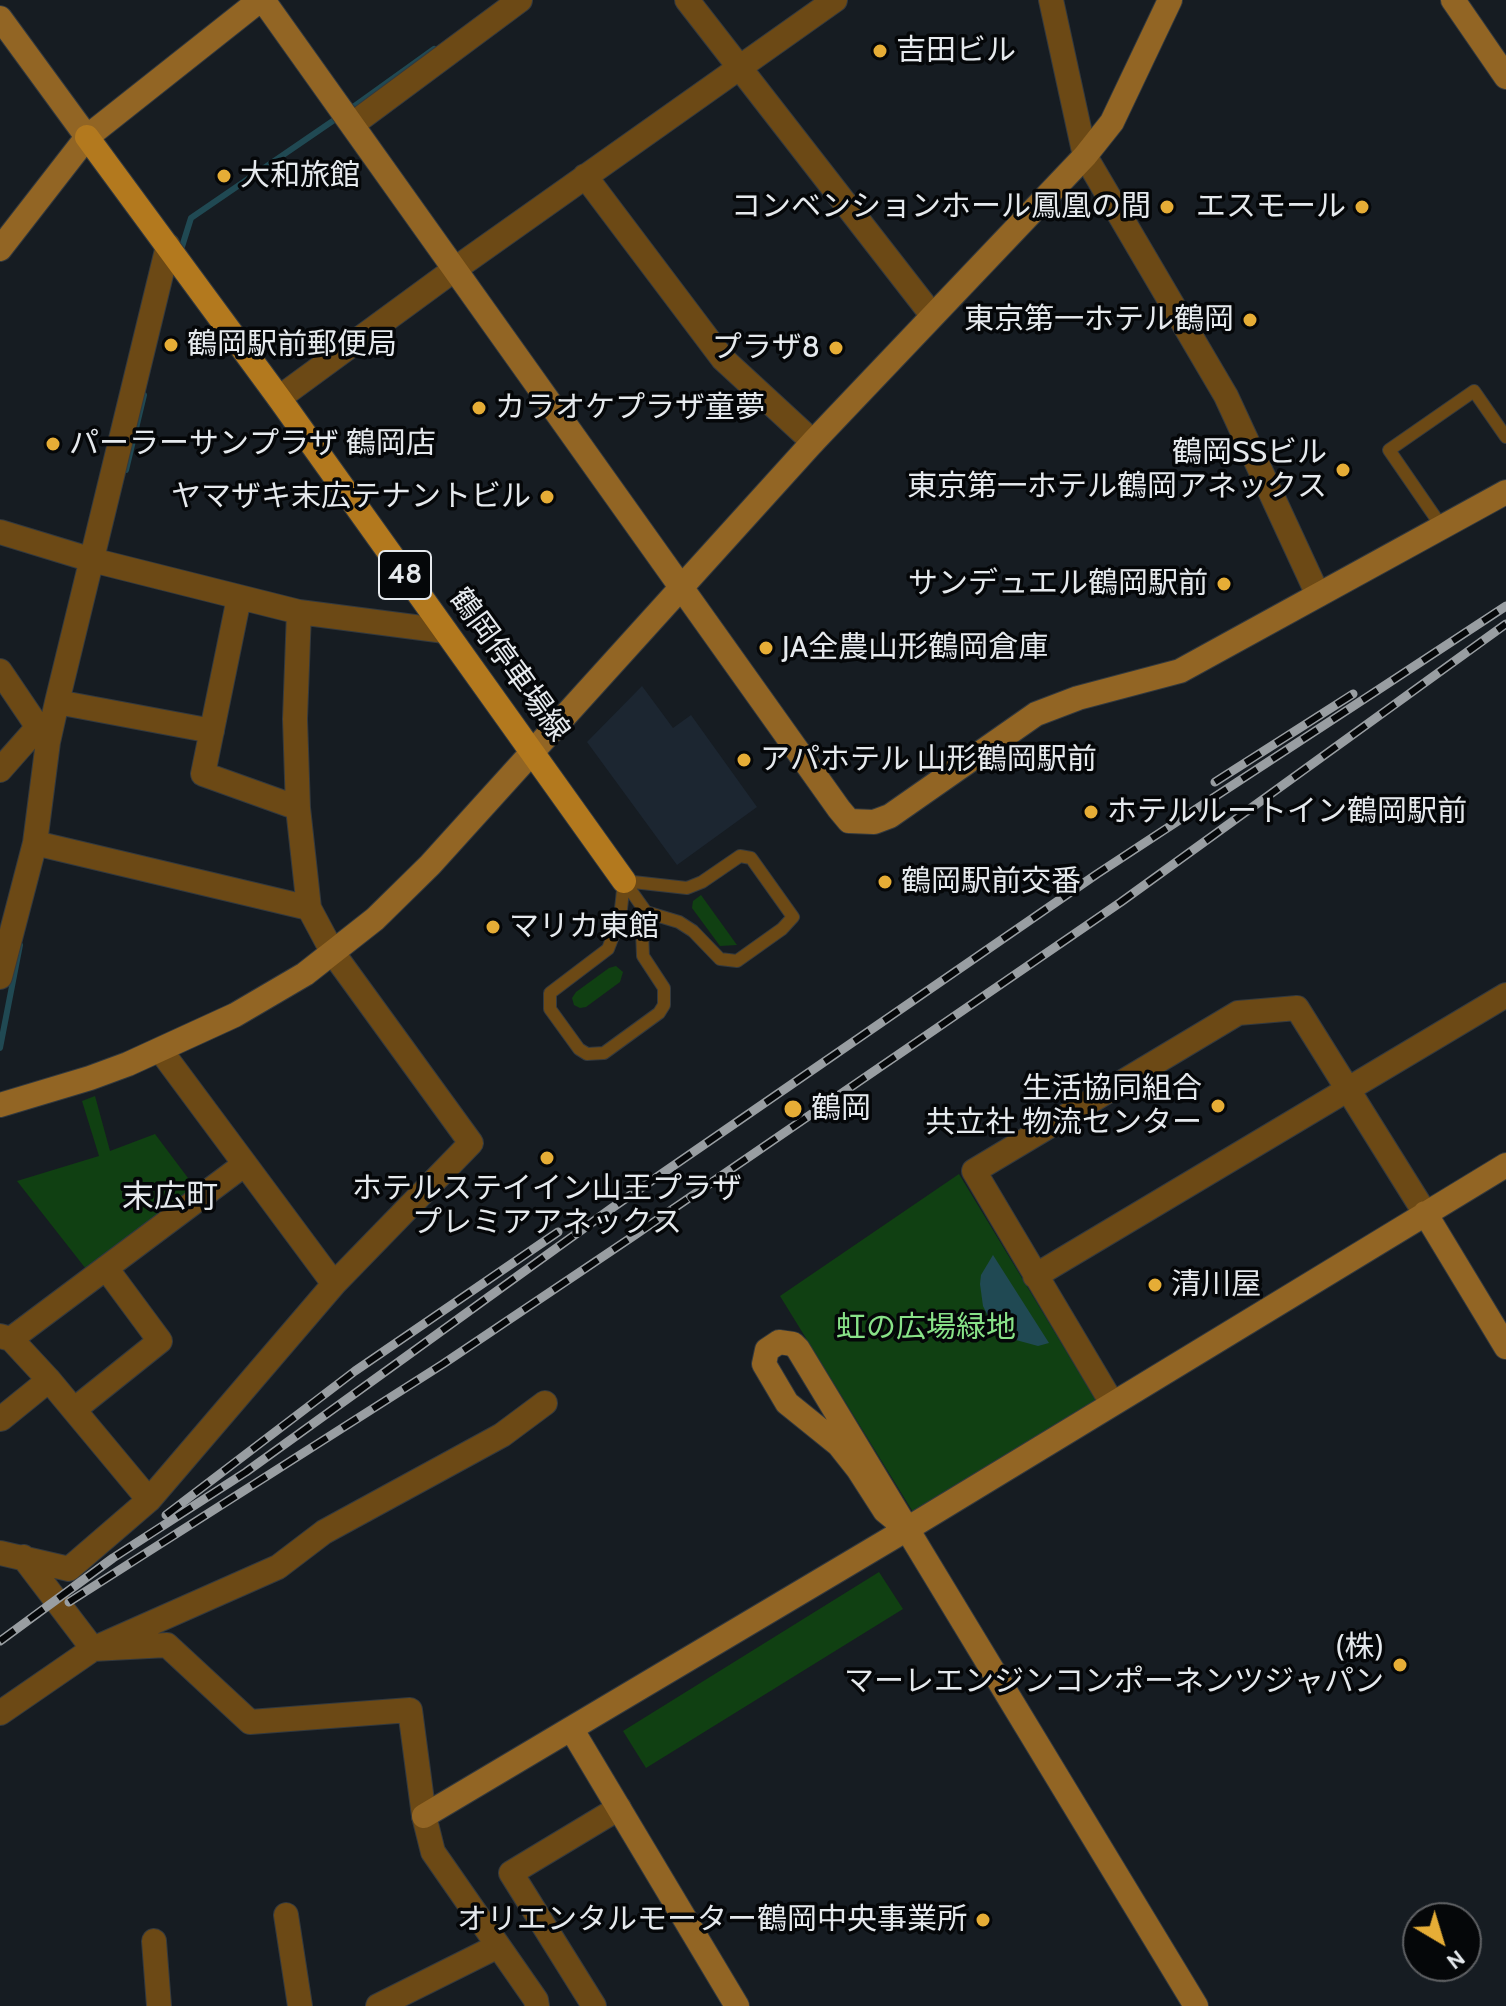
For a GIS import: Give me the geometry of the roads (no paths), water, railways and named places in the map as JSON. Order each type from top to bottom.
[{"type":"main road","name":"鶴岡停車場線","points":[[87,137],[279,398],[624,881]]},
{"type":"street","points":[[0,249],[87,137],[261,0],[353,124],[839,809],[849,821],[860,823],[890,816],[1036,714],[1078,698],[1180,671],[1506,492]]},
{"type":"street","points":[[353,124],[520,0]]},
{"type":"street","points":[[687,0],[932,315]]},
{"type":"street","points":[[279,398],[455,269],[835,0]]},
{"type":"street","points":[[1051,0],[1085,156],[1226,396],[1318,595]]},
{"type":"street","points":[[0,1105],[90,1078],[161,1051],[262,1001],[333,953],[375,919],[430,865],[813,442],[1085,156],[1112,122],[1170,0]]},
{"type":"street","points":[[1453,0],[1506,77]]},
{"type":"street","points":[[0,18],[87,137]]},
{"type":"street","points":[[585,176],[723,359],[813,442]]},
{"type":"street","points":[[0,977],[35,843],[43,734],[57,702],[168,246]]},
{"type":"street","points":[[0,532],[92,560],[299,612],[445,631]]},
{"type":"street","points":[[239,598],[203,774],[298,808]]},
{"type":"street","points":[[11,1555],[69,1569],[149,1500],[334,1284],[471,1143],[333,953],[309,908],[298,808],[295,719],[299,612]]},
{"type":"street","points":[[0,671],[43,734]]},
{"type":"street","points":[[57,702],[212,731]]},
{"type":"street","points":[[0,770],[43,734]]},
{"type":"street","points":[[35,843],[309,908]]},
{"type":"street","points":[[1035,1276],[1506,995]]},
{"type":"street","points":[[1112,1403],[974,1171],[1238,1013],[1297,1008],[1350,1089],[1506,1347]]},
{"type":"street","points":[[161,1051],[334,1284]]},
{"type":"street","points":[[149,1500],[75,1409],[5,1338],[106,1268],[245,1164]]},
{"type":"street","points":[[424,1816],[907,1529],[1506,1165]]},
{"type":"street","points":[[75,1409],[160,1341],[106,1268]]},
{"type":"street","points":[[907,1529],[885,1511],[839,1445],[787,1403],[764,1364],[767,1350],[772,1345],[786,1342],[798,1349],[1196,2006]]},
{"type":"street","points":[[1,1419],[49,1380]]},
{"type":"street","points":[[0,1713],[93,1649],[278,1567],[324,1532],[502,1435],[545,1403]]},
{"type":"street","points":[[11,1555],[93,1649]]},
{"type":"street","points":[[93,1649],[167,1645],[250,1722],[410,1710],[424,1816],[433,1852],[536,2000],[537,2006]]},
{"type":"street","points":[[572,1730],[733,2005]]},
{"type":"street","points":[[594,2006],[511,1873],[619,1808]]},
{"type":"street","points":[[286,1915],[300,2006]]},
{"type":"street","points":[[154,1941],[159,2006]]},
{"type":"street","points":[[378,2006],[424,1995],[498,1946]]},
{"type":"lane","points":[[1442,527],[1389,450],[1474,391],[1506,437]]},
{"type":"lane","points":[[746,856],[759,868],[793,917],[745,957],[728,962],[713,954],[693,931],[679,922],[646,912],[624,881],[687,888],[702,882],[729,861],[746,856]]},
{"type":"lane","points":[[624,881],[620,918],[608,949],[550,993],[550,1009],[579,1049],[587,1054],[604,1053],[659,1013],[664,1005],[664,988],[643,956],[642,930],[646,912]]},
{"type":"water","points":[[993,1255],[1049,1343],[1038,1346],[1016,1340],[1006,1335],[989,1318],[983,1306],[980,1284],[981,1275]]},
{"type":"waterway","points":[[349,110],[434,49]]},
{"type":"waterway","points":[[180,253],[191,218],[340,116]]},
{"type":"waterway","points":[[126,470],[144,395]]},
{"type":"waterway","points":[[0,1048],[20,945]]},
{"type":"railway","points":[[0,1641],[113,1558],[246,1472],[612,1208],[1097,874],[1506,606]]},
{"type":"railway","points":[[69,1602],[443,1364],[632,1237],[1121,902],[1506,624]]},
{"type":"railway","points":[[1215,782],[1353,694]]},
{"type":"railway","points":[[166,1515],[355,1371],[558,1232]]},
{"type":"place","name":"吉田ビル","points":[[880,51]]},
{"type":"place","name":"大和旅館","points":[[224,176]]},
{"type":"place","name":"コンベンションホール鳳凰の間","points":[[1167,207]]},
{"type":"place","name":"エスモール","points":[[1362,207]]},
{"type":"place","name":"東京第一ホテル鶴岡","points":[[1250,320]]},
{"type":"place","name":"鶴岡駅前郵便局","points":[[171,345]]},
{"type":"place","name":"プラザ8","points":[[836,348]]},
{"type":"place","name":"カラオケプラザ童夢","points":[[479,408]]},
{"type":"place","name":"パーラーサンプラザ 鶴岡店","points":[[53,444]]},
{"type":"place","name":"鶴岡SSビル 東京第一ホテル鶴岡アネックス","points":[[1343,470]]},
{"type":"place","name":"ヤマザキ末広テナントビル","points":[[547,497]]},
{"type":"place","name":"サンデュエル鶴岡駅前","points":[[1224,584]]},
{"type":"place","name":"JA全農山形鶴岡倉庫","points":[[766,648]]},
{"type":"place","name":"アパホテル 山形鶴岡駅前","points":[[744,760]]},
{"type":"place","name":"ホテルルートイン鶴岡駅前","points":[[1091,812]]},
{"type":"place","name":"鶴岡駅前交番","points":[[885,882]]},
{"type":"place","name":"マリカ東館","points":[[493,927]]},
{"type":"place","name":"生活協同組合 共立社 物流センター","points":[[1218,1106]]},
{"type":"place","name":"鶴岡","points":[[793,1109]]},
{"type":"place","name":"ホテルステイイン山王プラザ プレミアアネックス","points":[[547,1158]]},
{"type":"place","name":"清川屋","points":[[1155,1285]]},
{"type":"place","name":"(株) マーレエンジンコンポーネンツジャパン","points":[[1400,1665]]},
{"type":"place","name":"オリエンタルモーター鶴岡中央事業所","points":[[983,1920]]},
{"type":"district","name":"末広町","points":[[170,1198]]},
{"type":"park label","name":"虹の広場緑地","points":[[926,1328]]}]
